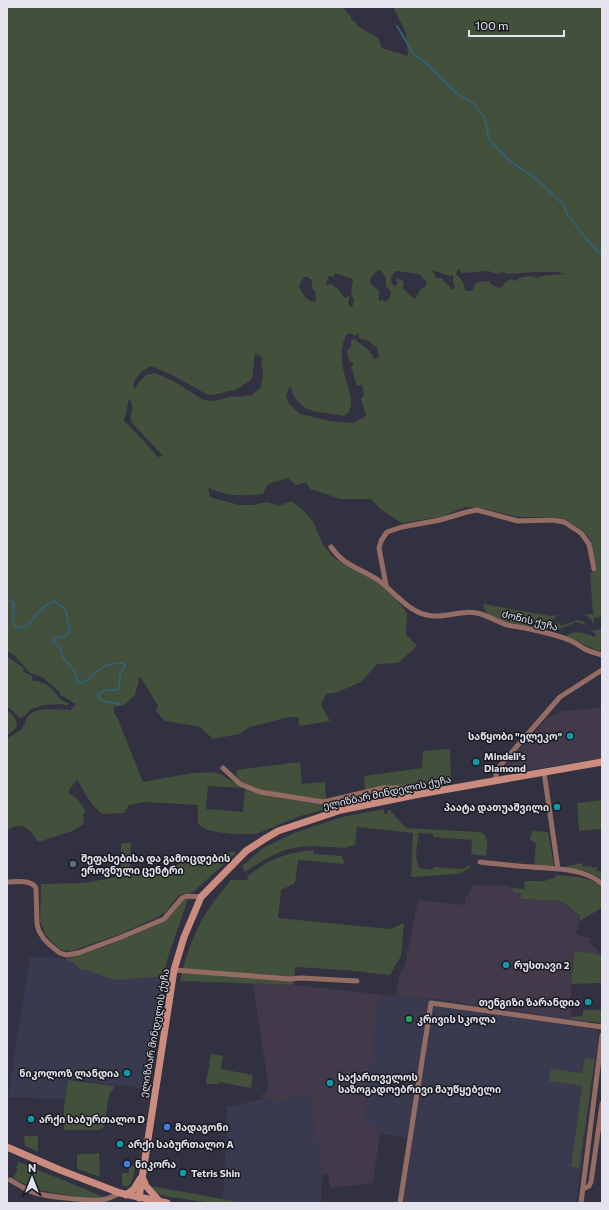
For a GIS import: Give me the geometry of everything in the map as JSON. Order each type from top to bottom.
[{"type":"street","points":[[386,586],[379,548],[381,541],[387,532],[402,527],[440,520],[477,510],[518,521],[553,520],[564,522],[581,532],[589,544],[594,569]]},
{"type":"street","name":"ძოწის ქუჩა","points":[[331,547],[338,556],[348,564],[364,571],[386,586],[400,600],[418,612],[433,616],[470,612],[481,614],[507,625],[568,639],[585,649],[602,655]]},
{"type":"street","points":[[496,780],[496,771],[560,696],[602,670]]},
{"type":"street","name":"ელიზბარ მინდელის ქუჩა","points":[[138,1198],[174,970],[184,937],[201,897],[246,852],[266,838],[278,832],[341,810],[496,780],[602,762]]},
{"type":"street","points":[[224,768],[240,784],[260,792],[323,802],[383,788],[409,788],[416,790],[420,794]]},
{"type":"street","points":[[544,772],[558,869]]},
{"type":"street","points":[[480,862],[558,869],[583,874],[602,884]]},
{"type":"street","points":[[7,882],[27,882],[35,885],[37,924],[39,931],[51,946],[60,953],[66,955],[78,953],[107,943],[164,919],[182,898],[187,896],[201,897]]},
{"type":"street","points":[[174,970],[290,979],[302,978],[357,981]]},
{"type":"street","points":[[400,1203],[431,1003],[602,1027]]},
{"type":"street","points":[[581,1203],[602,1035]]},
{"type":"street","points":[[583,1189],[589,1186],[591,1182],[602,1104]]},
{"type":"street","points":[[7,1147],[67,1173],[123,1194],[163,1202]]},
{"type":"street","points":[[10,1180],[34,1192],[87,1201],[107,1199],[123,1194],[134,1189],[142,1177]]},
{"type":"street","points":[[142,1177],[146,1186],[163,1202]]},
{"type":"shaded area","points":[[602,708],[602,758],[505,774],[504,766],[547,718],[559,712]]},
{"type":"shaded area","points":[[472,885],[510,886],[510,888],[513,888],[513,892],[521,893],[521,899],[561,901],[580,917],[576,934],[591,939],[590,942],[601,955],[575,952],[571,984],[571,1019],[434,999],[396,996],[399,976],[407,958],[406,952],[408,951],[418,900],[465,905],[465,897],[468,897]]},
{"type":"shaded area","points":[[30,957],[65,959],[167,960],[145,1089],[68,1079],[65,1099],[8,1097]]},
{"type":"shaded area","points":[[253,984],[294,985],[386,995],[380,996],[363,1123],[381,1125],[373,1183],[330,1188],[328,1174],[322,1174],[310,1101],[308,1097],[301,1096],[280,1101],[271,1101],[264,1099],[261,1096],[267,1091],[268,1084]]},
{"type":"shaded area","points":[[386,995],[419,998],[587,1020],[586,1028],[599,1030],[576,1203],[402,1203],[411,1138],[379,1134],[381,1125],[363,1124],[380,996]],"holes":[[[595,1059],[579,1168],[571,1167],[582,1086],[550,1081],[551,1070],[582,1073]]]},
{"type":"shaded area","points":[[301,1096],[308,1097],[310,1101],[322,1174],[321,1203],[254,1203],[223,1199],[227,1107],[258,1100],[280,1101]]},
{"type":"green space","points":[[7,7],[343,7],[351,17],[351,20],[355,21],[357,26],[378,38],[382,48],[408,56],[406,33],[393,7],[602,7],[602,617],[594,618],[593,624],[592,620],[588,616],[571,615],[593,614],[590,573],[597,571],[593,558],[591,540],[583,531],[564,519],[553,517],[518,517],[481,508],[466,507],[440,517],[402,523],[380,509],[371,499],[341,499],[310,489],[306,482],[296,485],[288,478],[268,484],[263,494],[228,494],[221,493],[208,487],[210,497],[239,505],[253,505],[267,502],[279,506],[291,501],[301,508],[313,521],[323,545],[334,558],[363,573],[386,588],[402,606],[407,613],[406,634],[417,646],[398,663],[377,664],[361,682],[338,692],[326,694],[321,705],[330,721],[299,726],[298,717],[289,717],[250,727],[239,734],[213,739],[200,727],[165,721],[156,711],[158,706],[140,676],[135,695],[124,705],[114,707],[114,712],[143,782],[192,773],[213,772],[222,775],[240,786],[245,788],[260,794],[325,805],[327,809],[300,816],[256,834],[234,834],[205,829],[198,824],[198,805],[145,802],[129,805],[124,813],[102,814],[88,798],[78,780],[68,792],[78,800],[86,812],[83,814],[84,824],[70,832],[38,842],[31,832],[25,827],[18,826],[7,830],[7,739],[22,729],[28,716],[35,711],[48,709],[71,710],[76,704],[60,695],[60,692],[42,677],[30,673],[14,655],[7,651]],"holes":[[[458,269],[462,273],[488,271],[497,274],[503,272],[508,274],[535,272],[558,272],[565,274],[541,276],[538,278],[526,276],[515,281],[510,279],[500,288],[492,285],[489,281],[479,282],[475,284],[473,291],[466,291],[463,282],[456,274]],[[379,270],[386,278],[386,286],[391,292],[389,299],[385,302],[383,300],[379,301],[379,291],[370,283],[371,276]],[[432,270],[450,276],[453,275],[455,287],[453,290],[441,278],[436,278]],[[396,271],[419,274],[426,281],[426,286],[420,290],[416,298],[413,298],[403,288],[404,282],[398,278],[396,280],[398,283],[395,286],[392,284],[391,277]],[[335,273],[353,279],[351,294],[354,300],[352,308],[348,303],[350,295],[345,298],[339,290],[331,284],[326,284],[329,276],[334,277]],[[304,277],[307,277],[312,280],[312,288],[315,292],[316,301],[314,302],[309,300],[301,292],[299,286]],[[359,332],[359,338],[368,341],[377,348],[379,358],[374,359],[366,348],[355,339],[351,340],[351,347],[347,350],[349,361],[354,364],[351,367],[357,386],[362,385],[364,395],[361,399],[366,415],[353,423],[331,421],[300,414],[289,404],[286,395],[290,386],[294,396],[304,407],[310,410],[343,416],[348,413],[351,402],[343,368],[342,347],[346,335],[350,333],[356,336]],[[255,353],[263,358],[261,362],[263,372],[262,382],[260,388],[252,395],[238,397],[231,396],[219,400],[209,401],[202,399],[175,382],[155,373],[146,375],[135,389],[133,386],[139,374],[151,366],[174,376],[208,395],[237,389],[252,379]],[[129,399],[132,406],[131,422],[163,456],[158,457],[124,421]],[[208,786],[245,788],[243,812],[206,809]]]},
{"type":"green space","points":[[483,604],[550,616],[557,615],[555,618],[549,620],[531,622],[530,626],[509,623],[495,619],[485,610]]},
{"type":"green space","points":[[578,620],[584,622],[586,625],[576,622],[553,632],[542,630],[550,624],[559,623],[561,626]]},
{"type":"green space","points":[[602,629],[602,650],[599,651],[566,636],[577,632],[595,637],[595,633],[590,631]]},
{"type":"green space","points":[[7,656],[24,668],[23,671],[32,676],[32,681],[40,682],[49,686],[60,699],[68,703],[68,706],[62,704],[43,705],[30,710],[22,718],[20,718],[7,706]]},
{"type":"green space","points":[[7,710],[16,719],[17,726],[7,735]]},
{"type":"green space","points":[[450,749],[451,781],[418,786],[406,785],[365,790],[364,776],[422,768],[423,751]]},
{"type":"green space","points":[[300,762],[302,784],[325,782],[326,800],[260,790],[241,782],[236,776],[237,770]]},
{"type":"green space","points":[[602,800],[602,829],[579,831],[577,803]]},
{"type":"green space","points":[[384,809],[384,814],[387,814],[388,810],[390,810],[406,828],[480,832],[487,839],[486,856],[471,854],[472,840],[433,837],[433,834],[419,833],[416,855],[419,868],[433,870],[434,867],[462,869],[470,865],[471,867],[461,873],[456,874],[411,877],[413,833],[357,827],[355,845],[346,848],[318,846],[296,847],[272,856],[245,872],[242,866],[263,848],[294,833],[342,817]]},
{"type":"green space","points":[[532,831],[548,832],[554,865],[551,868],[534,866],[536,843],[530,840]]},
{"type":"green space","points":[[121,844],[131,844],[130,867],[123,869],[121,867]]},
{"type":"green space","points":[[313,850],[314,854],[342,856],[344,864],[298,860],[295,883],[281,890],[278,918],[390,929],[404,923],[401,956],[390,975],[345,970],[295,967],[294,985],[180,981],[188,951],[198,927],[211,906],[231,880],[248,880],[247,877],[255,871],[278,858]]},
{"type":"green space","points":[[235,851],[235,854],[193,892],[178,896],[166,911],[158,917],[118,935],[72,951],[62,950],[46,935],[40,922],[41,884],[84,883],[155,870]]},
{"type":"green space","points":[[582,863],[583,867],[597,867],[597,871],[602,871],[602,879],[586,871],[567,869],[567,866]]},
{"type":"green space","points":[[557,875],[582,878],[599,885],[603,891],[602,908],[579,921],[580,916],[561,901],[521,899],[521,893],[513,892],[513,888],[524,889],[525,881],[546,880],[554,878]]},
{"type":"green space","points":[[188,899],[167,960],[164,976],[117,980],[91,971],[79,969],[74,963],[65,959],[109,945],[166,921],[183,900]]},
{"type":"green space","points":[[575,951],[602,955],[602,983],[571,984]]},
{"type":"green space","points":[[583,1010],[602,1010],[602,1023],[571,1019],[571,1017],[583,1016]]},
{"type":"green space","points":[[211,1054],[223,1056],[221,1069],[253,1075],[251,1088],[219,1082],[219,1084],[206,1084]]},
{"type":"green space","points":[[585,1058],[595,1059],[579,1168],[571,1167],[582,1086],[549,1081],[551,1069],[582,1073]]},
{"type":"green space","points":[[68,1080],[115,1086],[109,1095],[104,1127],[99,1130],[64,1130],[64,1106]]},
{"type":"green space","points":[[24,1136],[38,1136],[38,1152],[25,1146]]},
{"type":"green space","points":[[99,1153],[100,1177],[77,1169],[77,1154]]},
{"type":"green space","points":[[19,1162],[104,1198],[89,1199],[37,1190],[13,1178],[18,1169],[16,1168]]},
{"type":"green space","points":[[129,1165],[135,1166],[132,1181],[126,1187],[122,1185],[122,1173],[129,1173]]},
{"type":"green space","points":[[151,1186],[239,1202],[254,1203],[212,1203],[164,1196],[156,1193]]},
{"type":"waterway","points":[[397,26],[415,56],[424,61],[455,92],[474,104],[485,118],[489,140],[508,159],[541,183],[563,204],[568,215],[583,235],[599,253],[602,254]]},
{"type":"waterway","points":[[7,600],[8,599],[14,603],[13,620],[15,626],[18,628],[27,626],[40,610],[54,601],[64,608],[70,628],[66,636],[55,638],[53,643],[60,647],[63,657],[74,670],[77,683],[89,679],[107,665],[123,663],[125,665],[120,675],[119,689],[105,690],[98,695],[103,701],[120,704]]},
{"type":"place","name":"საწყობი \"ელეკო\"","points":[[570,736]]},
{"type":"place","name":"Mindeli's Diamond","points":[[476,762]]},
{"type":"place","name":"პაატა დათუაშვილი","points":[[557,807]]},
{"type":"place","name":"შეფასებისა და გამოცდების ეროვნული ცენტრი","points":[[73,864]]},
{"type":"place","name":"რუსთავი 2","points":[[506,965]]},
{"type":"place","name":"თენგიზი ზარანდია","points":[[588,1002]]},
{"type":"place","name":"კრივის სკოლა","points":[[409,1019]]},
{"type":"place","name":"ნიკოლოზ ლანდია","points":[[127,1073]]},
{"type":"place","name":"საქართველოს საზოგადოებრივი მაუწყებელი","points":[[330,1083]]},
{"type":"place","name":"არქი საბურთალო D","points":[[31,1119]]},
{"type":"place","name":"მადაგონი","points":[[167,1127]]},
{"type":"place","name":"არქი საბურთალო A","points":[[120,1144]]},
{"type":"place","name":"ნიკორა","points":[[127,1164]]},
{"type":"place","name":"Tetris Shin","points":[[183,1173]]}]
